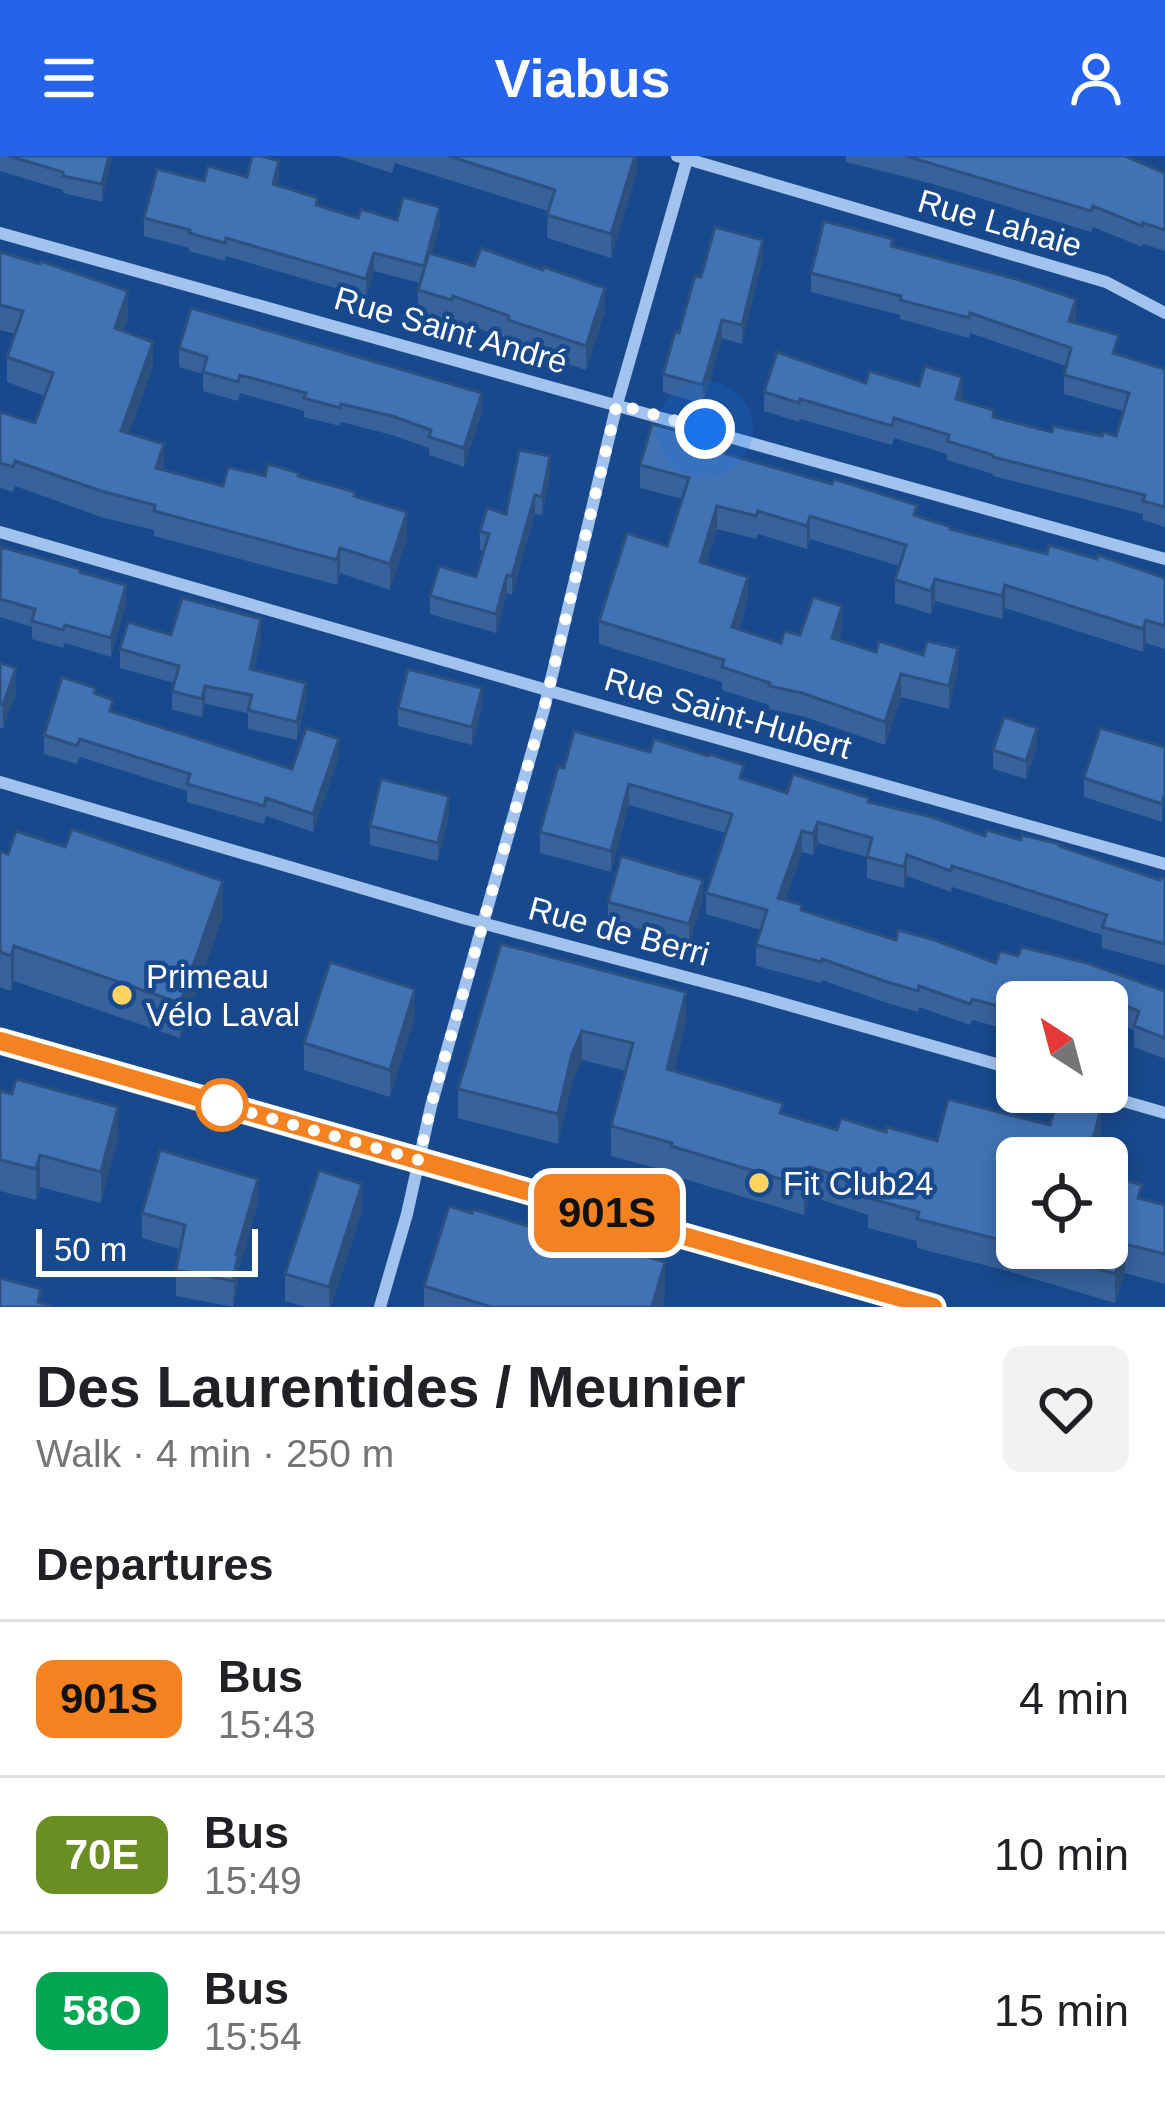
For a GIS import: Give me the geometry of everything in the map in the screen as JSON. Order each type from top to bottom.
[{"type":"main road","points":[[0,1041],[934,1307]]},
{"type":"street","name":"Rue Lahaie","points":[[684,157],[1106,282],[1165,314]]},
{"type":"street","points":[[380,1307],[431,1106],[548,691],[617,404],[684,157]]},
{"type":"street","name":"Rue Saint André","points":[[0,233],[1165,559]]},
{"type":"street","name":"Rue Saint-Hubert","points":[[0,532],[1165,864]]},
{"type":"street","name":"Rue de Berri","points":[[0,782],[484,923],[996,1064]]},
{"type":"street","points":[[1128,1102],[1165,1113]]},
{"type":"building","points":[[9,156],[109,156],[102,184]]},
{"type":"building","points":[[252,156],[279,161],[273,184],[318,198],[316,205],[358,218],[361,209],[397,220],[403,197],[440,207],[424,266],[374,253],[366,279],[144,218],[157,169],[204,181],[208,166],[247,177]]},
{"type":"building","points":[[449,156],[635,156],[611,234],[547,215],[555,190]]},
{"type":"building","points":[[906,156],[1125,156],[1165,173],[1165,230],[1093,206],[1091,211]]},
{"type":"building","points":[[824,221],[893,239],[891,246],[1076,299],[1069,321],[1119,335],[1113,353],[1165,369],[1165,507],[1143,501],[1145,495],[993,457],[947,441],[949,435],[894,418],[892,426],[764,392],[777,352],[866,383],[869,371],[919,386],[925,366],[962,377],[956,399],[994,410],[993,417],[1052,432],[1053,426],[1116,436],[1129,393],[1064,375],[1071,348],[970,313],[969,318],[811,273]]},
{"type":"building","points":[[715,227],[763,240],[742,325],[722,320],[703,385],[663,374]]},
{"type":"building","points":[[481,248],[605,288],[586,346],[453,296],[452,300],[418,290],[429,253],[474,266]]},
{"type":"building","points":[[0,252],[128,291],[115,328],[153,342],[121,431],[164,444],[156,468],[223,486],[228,467],[265,476],[268,464],[407,512],[390,564],[340,548],[337,560],[154,511],[155,505],[15,461],[13,467],[0,463],[0,412],[35,423],[53,373],[7,357],[23,311],[0,305]]},
{"type":"building","points":[[191,308],[482,393],[464,448],[429,437],[431,430],[392,416],[341,404],[340,408],[240,375],[238,382],[203,372],[207,357],[179,348]]},
{"type":"building","points":[[652,424],[697,436],[694,445],[917,505],[914,515],[950,529],[1047,554],[1049,545],[1097,559],[1098,555],[1165,578],[1165,626],[1146,620],[1143,629],[1005,585],[1002,596],[935,579],[931,591],[895,580],[906,545],[810,516],[807,526],[758,511],[756,516],[717,506],[700,562],[748,577],[732,627],[781,643],[784,631],[800,635],[813,597],[842,606],[832,638],[876,652],[879,641],[923,655],[927,641],[958,648],[949,686],[901,674],[885,722],[769,686],[722,667],[724,660],[599,621],[627,533],[667,546],[689,478],[640,465]]},
{"type":"building","points":[[519,450],[550,456],[542,497],[535,495],[496,614],[430,596],[439,566],[476,577],[489,534],[480,531],[487,508],[506,514]]},
{"type":"building","points":[[1,547],[126,585],[111,638],[32,621],[35,609],[0,599]]},
{"type":"building","points":[[182,598],[261,619],[250,669],[306,683],[297,722],[248,710],[252,695],[205,686],[202,699],[172,691],[179,666],[120,649],[128,622],[171,635]]},
{"type":"building","points":[[0,663],[16,668],[3,705],[0,704]]},
{"type":"building","points":[[408,669],[482,688],[472,727],[398,708]]},
{"type":"building","points":[[62,677],[96,688],[94,693],[113,700],[110,711],[292,769],[306,728],[339,739],[313,814],[266,798],[264,806],[187,784],[190,774],[80,739],[77,746],[44,735]]},
{"type":"building","points":[[1004,717],[1037,728],[1026,761],[993,750]]},
{"type":"building","points":[[1100,728],[1165,747],[1162,804],[1084,778]]},
{"type":"building","points":[[574,731],[650,752],[654,739],[744,765],[740,778],[787,793],[793,774],[985,836],[987,830],[1021,840],[1022,835],[1165,878],[1165,944],[1102,927],[1107,915],[952,866],[951,871],[907,855],[904,867],[867,857],[872,838],[818,822],[813,834],[802,831],[778,898],[896,940],[898,930],[996,963],[1000,951],[1018,956],[1022,947],[1087,963],[1165,991],[1165,1038],[1134,1026],[1139,1011],[1128,1007],[1128,981],[996,981],[996,1005],[972,999],[970,1004],[822,959],[756,945],[767,910],[706,893],[732,814],[629,784],[611,851],[540,832],[558,766],[564,768]]},
{"type":"building","points":[[381,779],[449,796],[438,843],[370,826]]},
{"type":"building","points":[[72,829],[223,881],[180,1003],[14,946],[11,956],[0,952],[0,851],[8,854],[16,831],[65,847]]},
{"type":"building","points":[[621,856],[703,880],[689,924],[608,902]]},
{"type":"building","points":[[501,944],[686,992],[667,1069],[783,1103],[780,1113],[837,1130],[841,1118],[937,1141],[948,1099],[1050,1125],[1054,1113],[1100,1113],[1094,1137],[996,1137],[996,1239],[917,1219],[919,1212],[868,1198],[871,1187],[810,1167],[804,1186],[611,1126],[633,1043],[582,1031],[558,1114],[458,1089]]},
{"type":"building","points":[[330,962],[415,989],[390,1070],[304,1043]]},
{"type":"building","points":[[16,1079],[118,1107],[101,1172],[40,1155],[36,1169],[0,1160],[0,1091],[12,1094]]},
{"type":"building","points":[[160,1150],[258,1179],[233,1281],[176,1270],[185,1225],[142,1213]]},
{"type":"building","points":[[319,1170],[362,1184],[329,1287],[285,1274]]},
{"type":"building","points":[[1128,1181],[1142,1185],[1138,1198],[1165,1205],[1165,1254],[1128,1245]]},
{"type":"building","points":[[449,1206],[665,1262],[652,1307],[491,1307],[424,1286]]},
{"type":"building","points":[[0,1278],[41,1289],[38,1302],[53,1307],[0,1307]]},
{"type":"bus line","name":"901S","points":[[0,1041],[933,1307]]},
{"type":"place","name":"Primeau Vélo Laval","points":[[122,995]]},
{"type":"place","name":"Fit Club24","points":[[759,1183]]},
{"type":"route","points":[[222,1105],[216,1103],[419,1160],[544,709],[617,404],[705,429]]}]
